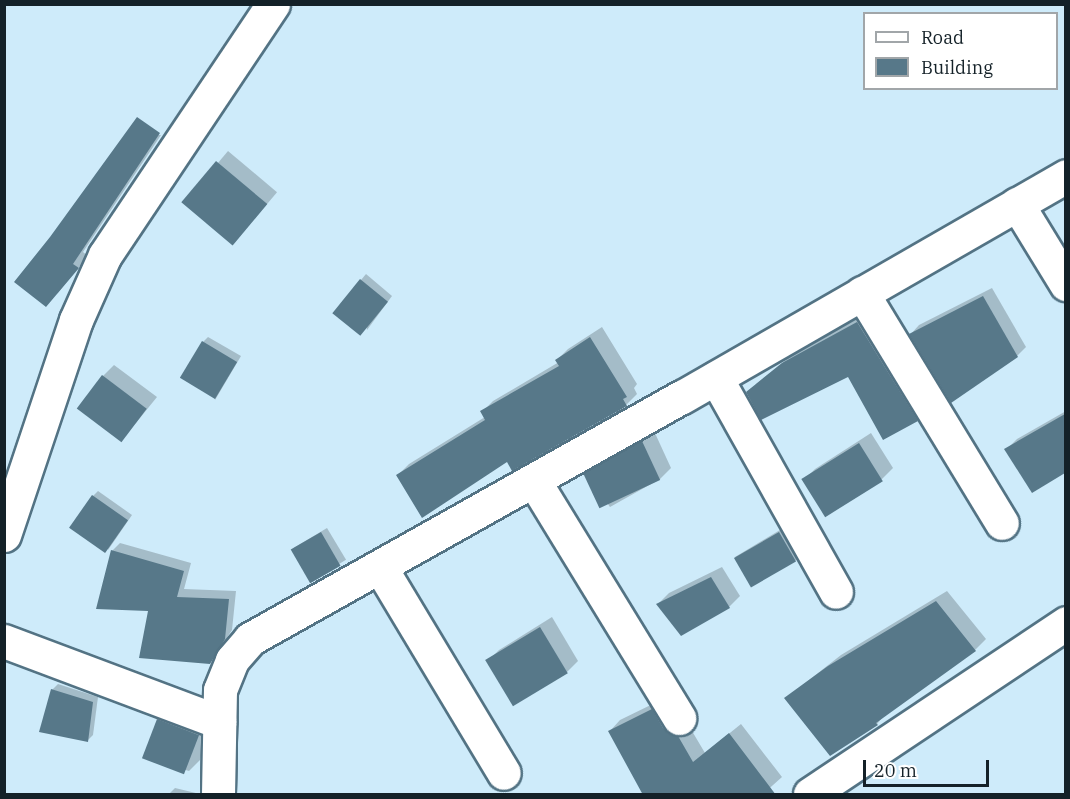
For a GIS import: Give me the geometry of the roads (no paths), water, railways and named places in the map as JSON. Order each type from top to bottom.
[{"type":"street","points":[[4,535],[76,320],[105,255],[273,4]]},
{"type":"street","points":[[218,795],[220,690],[232,660],[250,639],[716,378],[1065,176]]},
{"type":"street","points":[[1017,204],[1065,284]]},
{"type":"street","points":[[862,293],[1002,523]]},
{"type":"street","points":[[716,378],[836,592]]},
{"type":"street","points":[[534,481],[679,718]]},
{"type":"street","points":[[380,567],[504,773]]},
{"type":"street","points":[[825,791],[1065,623]]},
{"type":"street","points":[[4,641],[219,722]]}]
